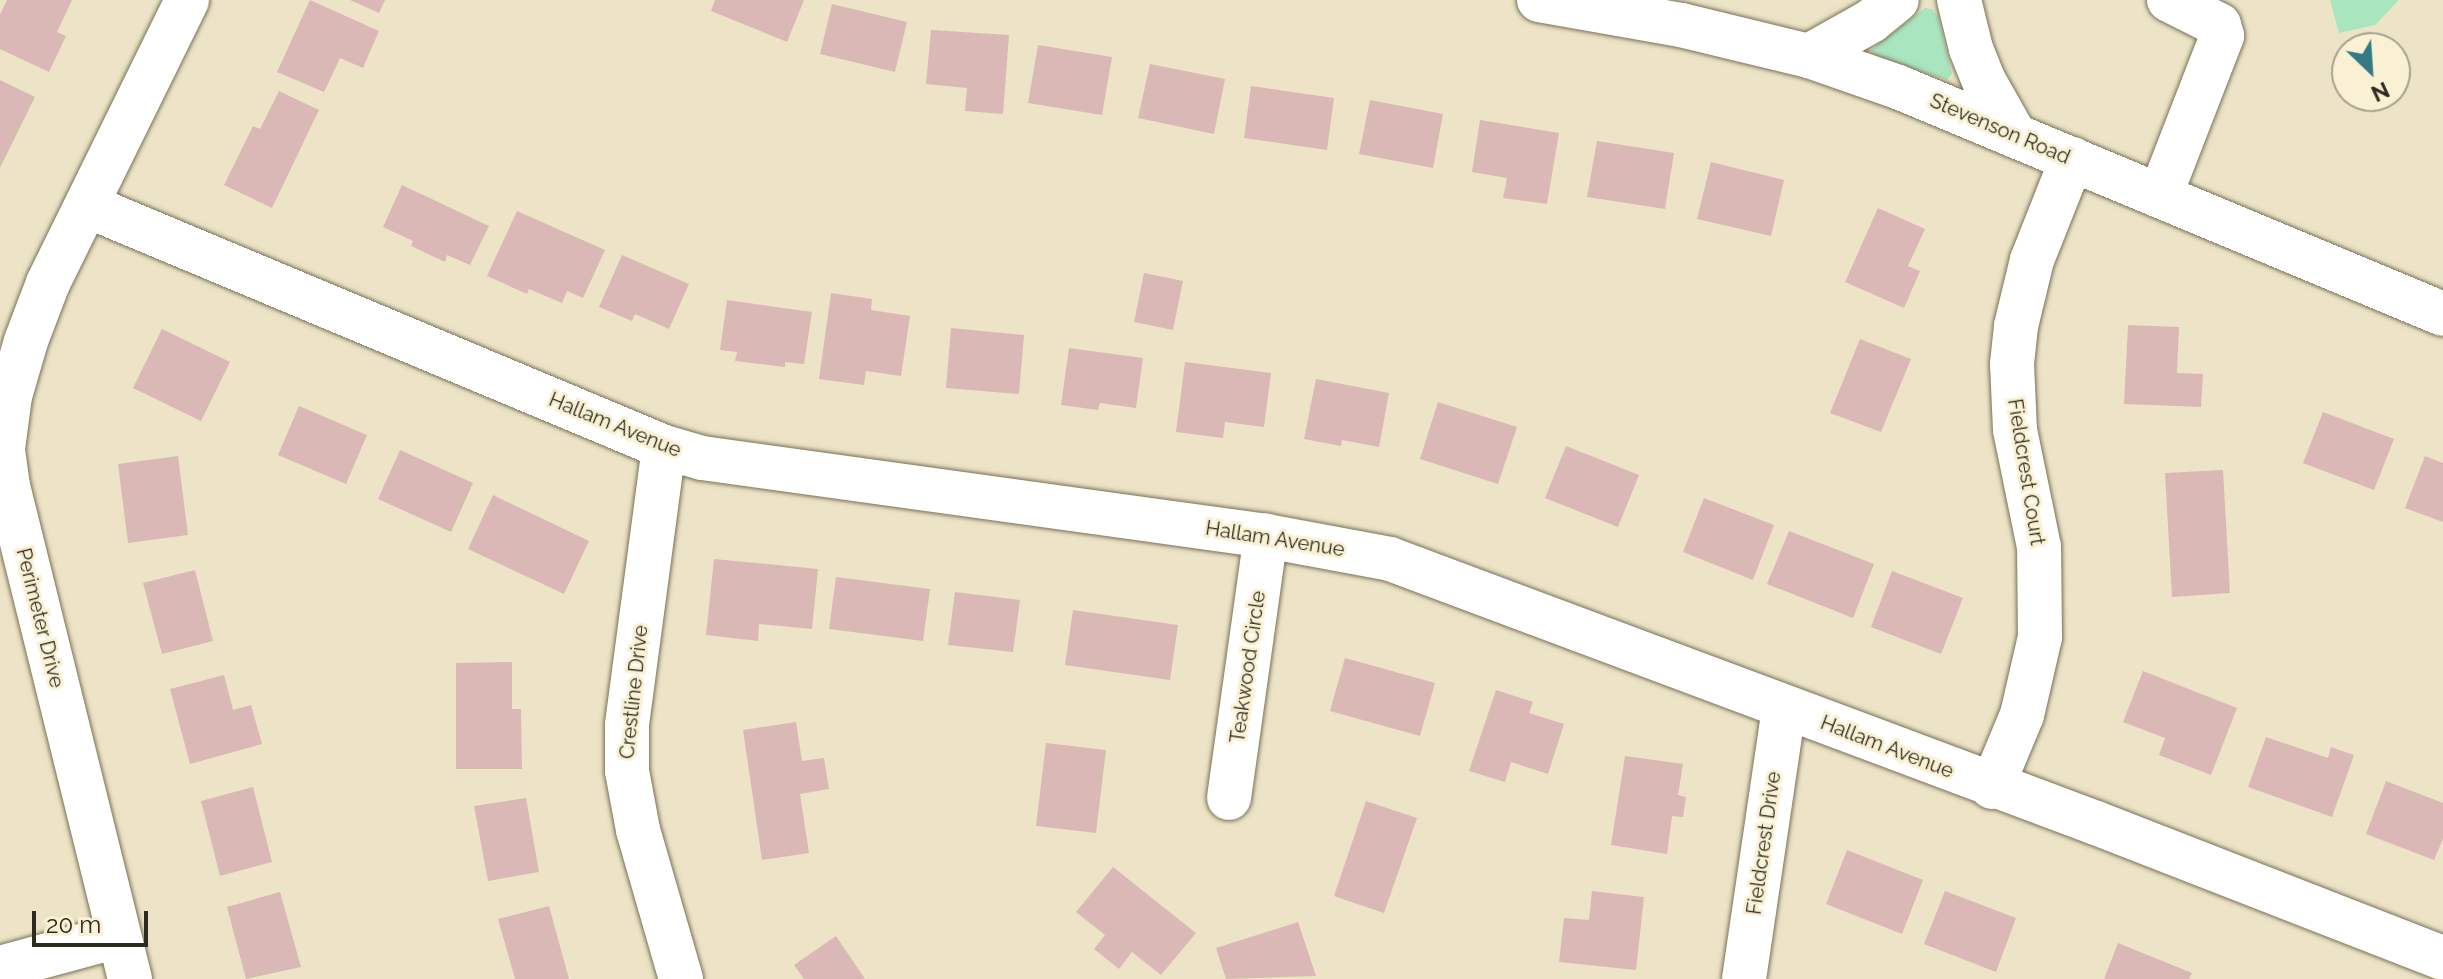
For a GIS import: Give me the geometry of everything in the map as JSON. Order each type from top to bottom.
[{"type":"street","name":"Perimeter Drive","points":[[130,979],[8,486],[3,449],[10,396],[48,283],[187,0]]},
{"type":"street","name":"Stevenson Road","points":[[1539,0],[1681,25],[1809,56],[1898,87],[2443,314]]},
{"type":"street","points":[[1809,56],[1871,21],[1897,0]]},
{"type":"street","points":[[1959,0],[1971,49],[1984,81],[2015,136]]},
{"type":"street","points":[[2160,196],[2222,36],[2219,25],[2169,0]]},
{"type":"street","name":"Fieldcrest Court","points":[[1992,787],[2022,715],[2040,637],[2039,547],[2015,430],[2012,364],[2016,326],[2032,260],[2072,159]]},
{"type":"street","name":"Hallam Avenue","points":[[88,206],[664,447],[702,458],[1266,536],[1390,559],[1992,787],[2096,823],[2443,958]]},
{"type":"street","name":"Crestline Drive","points":[[664,447],[627,726],[627,771],[638,830],[681,979]]},
{"type":"street","name":"Teakwood Circle","points":[[1229,798],[1266,536]]},
{"type":"street","name":"Fieldcrest Drive","points":[[1744,979],[1784,707]]},
{"type":"street","points":[[0,968],[118,936]]},
{"type":"green space","points":[[2330,0],[2399,0],[2375,25],[2339,32]]},
{"type":"green space","points":[[1925,8],[1932,9],[1938,16],[1952,74],[1947,80],[1876,56],[1871,50]]},
{"type":"building","points":[[7,0],[72,0],[57,32],[66,36],[49,72],[0,49],[0,14]]},
{"type":"building","points":[[310,0],[379,31],[363,68],[340,58],[324,92],[277,72]]},
{"type":"building","points":[[350,0],[385,0],[379,13]]},
{"type":"building","points":[[715,0],[804,0],[787,42],[711,11]]},
{"type":"building","points":[[832,4],[907,22],[895,72],[820,54]]},
{"type":"building","points":[[931,30],[1009,35],[1003,114],[965,111],[967,88],[926,84]]},
{"type":"building","points":[[1038,45],[1112,57],[1102,115],[1028,103]]},
{"type":"building","points":[[1150,64],[1225,79],[1214,134],[1138,118]]},
{"type":"building","points":[[0,80],[35,97],[0,168]]},
{"type":"building","points":[[1251,86],[1334,98],[1327,150],[1244,138]]},
{"type":"building","points":[[279,91],[319,110],[272,208],[224,185],[253,126],[260,129]]},
{"type":"building","points":[[1370,100],[1443,114],[1433,168],[1359,154]]},
{"type":"building","points":[[1480,120],[1559,133],[1547,204],[1503,198],[1507,178],[1472,172]]},
{"type":"building","points":[[1597,141],[1674,153],[1665,209],[1587,197]]},
{"type":"building","points":[[1711,162],[1784,180],[1771,236],[1697,219]]},
{"type":"building","points":[[402,185],[489,226],[470,265],[447,255],[445,262],[411,246],[413,241],[383,227]]},
{"type":"building","points":[[1878,208],[1925,229],[1908,266],[1920,271],[1904,308],[1845,282]]},
{"type":"building","points":[[517,211],[605,250],[583,298],[567,291],[562,303],[529,289],[527,294],[487,276]]},
{"type":"building","points":[[622,255],[689,284],[669,329],[635,314],[632,321],[599,307]]},
{"type":"building","points":[[1144,273],[1183,281],[1173,330],[1134,322]]},
{"type":"building","points":[[831,293],[872,299],[871,310],[910,316],[901,376],[866,371],[864,385],[819,379]]},
{"type":"building","points":[[727,300],[812,312],[804,364],[785,362],[785,367],[735,361],[737,352],[720,350]]},
{"type":"building","points":[[2128,325],[2179,327],[2177,373],[2203,374],[2201,407],[2124,404]]},
{"type":"building","points":[[951,328],[1024,335],[1019,394],[946,388]]},
{"type":"building","points":[[162,329],[230,362],[201,421],[133,388]]},
{"type":"building","points":[[1860,339],[1911,359],[1881,432],[1830,413]]},
{"type":"building","points":[[1069,348],[1143,358],[1136,408],[1100,403],[1098,410],[1061,405]]},
{"type":"building","points":[[1185,362],[1271,373],[1264,427],[1225,422],[1223,438],[1176,432]]},
{"type":"building","points":[[1316,379],[1389,393],[1379,447],[1342,440],[1341,446],[1304,439]]},
{"type":"building","points":[[1438,402],[1517,427],[1498,484],[1420,459]]},
{"type":"building","points":[[299,406],[367,435],[346,484],[278,455]]},
{"type":"building","points":[[2323,412],[2394,439],[2374,490],[2303,463]]},
{"type":"building","points":[[1566,446],[1639,475],[1618,527],[1545,498]]},
{"type":"building","points":[[400,450],[473,483],[451,532],[378,499]]},
{"type":"building","points":[[178,456],[188,535],[128,543],[118,464]]},
{"type":"building","points":[[2425,456],[2443,463],[2443,522],[2405,508]]},
{"type":"building","points":[[2223,470],[2230,593],[2172,597],[2165,473]]},
{"type":"building","points":[[493,495],[589,541],[564,594],[468,549]]},
{"type":"building","points":[[1704,498],[1774,525],[1753,580],[1683,552]]},
{"type":"building","points":[[1789,531],[1874,564],[1853,618],[1767,584]]},
{"type":"building","points":[[714,559],[818,569],[812,629],[759,624],[758,641],[706,635]]},
{"type":"building","points":[[195,570],[213,641],[162,654],[143,583]]},
{"type":"building","points":[[1892,571],[1963,598],[1941,654],[1871,627]]},
{"type":"building","points":[[836,577],[930,589],[923,641],[829,629]]},
{"type":"building","points":[[955,592],[1020,600],[1013,652],[948,645]]},
{"type":"building","points":[[1073,610],[1178,625],[1170,680],[1065,665]]},
{"type":"building","points":[[1345,658],[1435,683],[1420,736],[1330,711]]},
{"type":"building","points":[[512,662],[512,709],[521,709],[522,769],[456,769],[456,663]]},
{"type":"building","points":[[2143,671],[2237,708],[2211,775],[2159,755],[2165,738],[2123,722]]},
{"type":"building","points":[[224,675],[233,710],[251,705],[262,744],[190,764],[170,689]]},
{"type":"building","points":[[1496,690],[1533,702],[1529,713],[1564,724],[1548,774],[1511,762],[1505,782],[1469,771]]},
{"type":"building","points":[[796,722],[802,761],[824,758],[829,789],[800,794],[809,853],[762,860],[743,730]]},
{"type":"building","points":[[2266,737],[2328,758],[2331,747],[2354,755],[2332,817],[2248,787]]},
{"type":"building","points":[[1046,743],[1106,750],[1096,833],[1036,826]]},
{"type":"building","points":[[1625,756],[1683,764],[1678,795],[1686,797],[1683,817],[1672,816],[1667,854],[1611,845]]},
{"type":"building","points":[[2386,781],[2443,803],[2443,839],[2434,860],[2366,834]]},
{"type":"building","points":[[253,787],[272,862],[220,876],[201,801]]},
{"type":"building","points":[[526,798],[539,872],[488,881],[474,806]]},
{"type":"building","points":[[1366,801],[1417,818],[1384,913],[1334,896]]},
{"type":"building","points":[[1847,850],[1923,880],[1902,934],[1826,904]]},
{"type":"building","points":[[1113,867],[1196,933],[1161,975],[1132,952],[1119,969],[1094,949],[1105,935],[1076,912]]},
{"type":"building","points":[[1592,891],[1644,897],[1636,970],[1559,962],[1564,918],[1589,920]]},
{"type":"building","points":[[1945,891],[2016,918],[1996,972],[1924,944]]},
{"type":"building","points":[[280,892],[301,967],[246,979],[227,907]]},
{"type":"building","points":[[549,906],[569,979],[515,979],[498,919]]},
{"type":"building","points":[[1298,922],[1316,976],[1226,979],[1216,948]]},
{"type":"building","points":[[836,936],[865,979],[804,979],[794,965]]},
{"type":"building","points":[[2118,943],[2192,973],[2189,979],[2104,979]]}]
